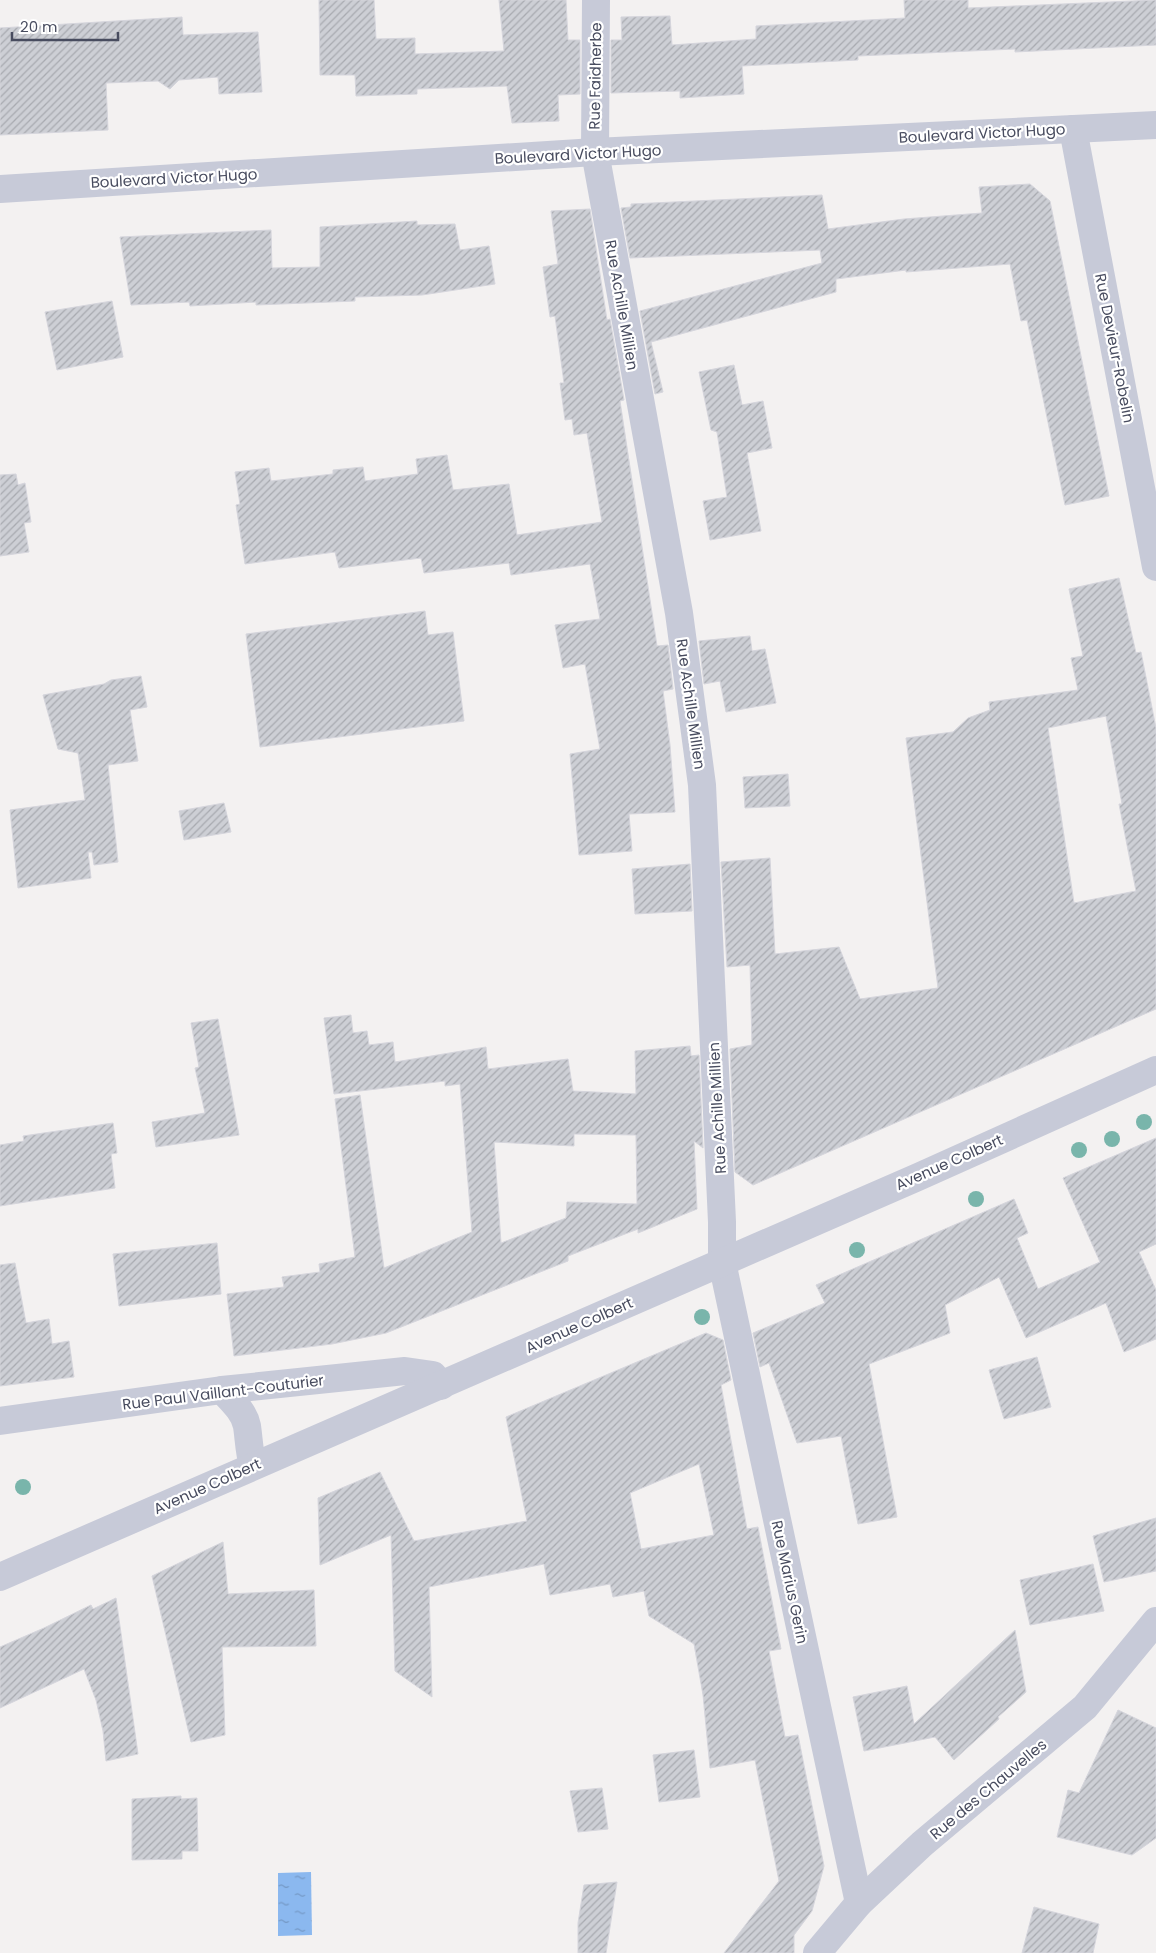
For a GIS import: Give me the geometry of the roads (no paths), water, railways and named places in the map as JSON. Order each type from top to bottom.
[{"type":"street","name":"Rue Faidherbe","points":[[595,152],[596,0]]},
{"type":"street","name":"Boulevard Victor Hugo","points":[[0,189],[595,152],[1156,125]]},
{"type":"street","name":"Rue Devieur-Robelin","points":[[1073,129],[1148,478],[1156,567]]},
{"type":"street","name":"Rue Achille Millien","points":[[595,152],[678,613],[702,785],[722,1222],[722,1262]]},
{"type":"street","name":"Avenue Colbert","points":[[0,1577],[441,1386],[1156,1070]]},
{"type":"street","name":"Rue Marius Gerin","points":[[722,1262],[859,1903]]},
{"type":"street","name":"Rue Paul Vaillant-Couturier","points":[[0,1421],[222,1390],[405,1371],[433,1375],[441,1386]]},
{"type":"street","points":[[222,1390],[239,1409],[246,1425],[248,1449],[253,1466]]},
{"type":"street","name":"Rue des Chauvelles","points":[[817,1953],[859,1903],[922,1844],[1085,1707],[1156,1621]]},
{"type":"water","points":[[311,1872],[312,1935],[278,1936],[278,1873]]}]
